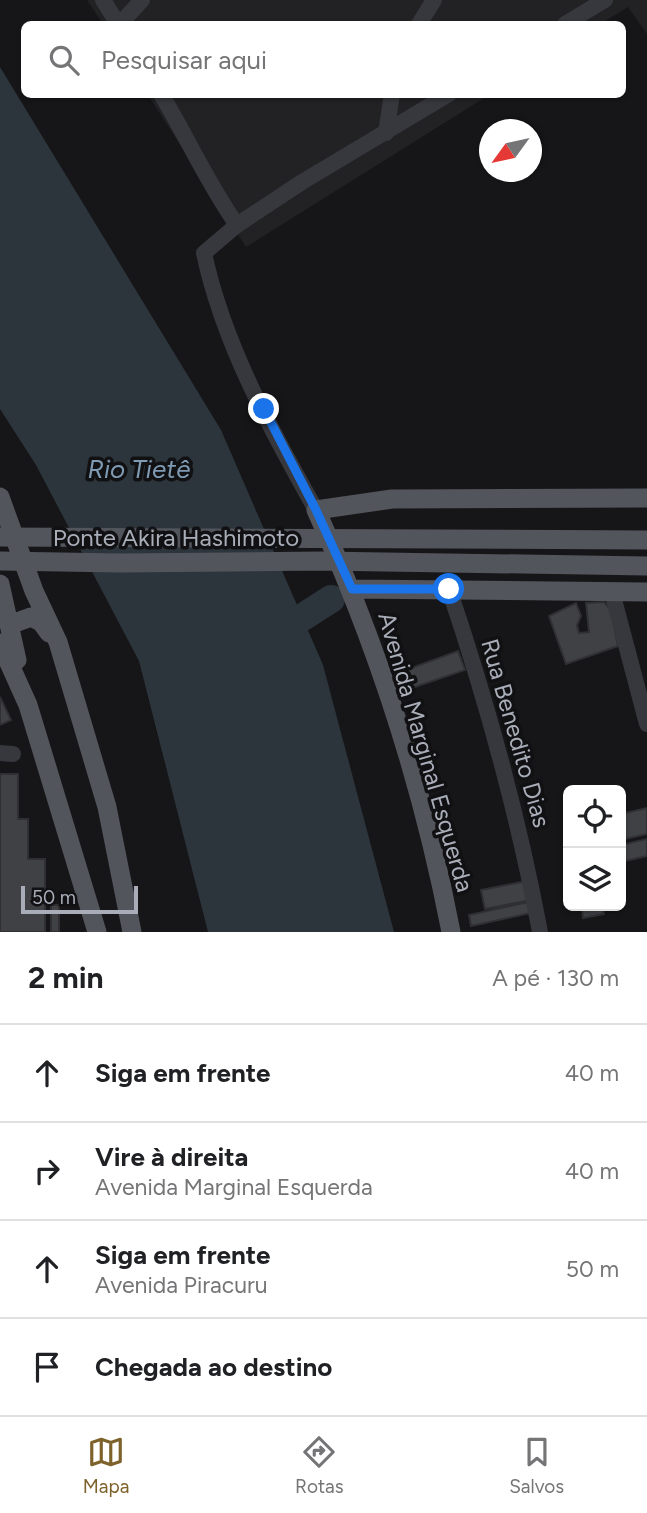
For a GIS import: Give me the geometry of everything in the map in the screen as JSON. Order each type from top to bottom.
[{"type":"main road","points":[[0,497],[34,591],[58,642],[107,807],[132,932]]},
{"type":"main road","points":[[316,510],[392,499],[647,498]]},
{"type":"main road","name":"Avenida Marginal Esquerda","points":[[316,510],[352,589],[410,765],[451,932]]},
{"type":"main road","name":"Ponte Akira Hashimoto","points":[[0,537],[647,540]]},
{"type":"main road","name":"Ponte Akira Hashimoto","points":[[0,561],[121,564],[322,561],[647,566]]},
{"type":"main road","points":[[0,584],[33,722],[97,932]]},
{"type":"main road","points":[[352,589],[647,592]]},
{"type":"main road","points":[[367,631],[374,605],[395,589]]},
{"type":"main road","points":[[9,625],[20,618],[31,617],[47,629],[78,713]]},
{"type":"main road","points":[[0,643],[33,722]]},
{"type":"street","points":[[103,0],[117,21]]},
{"type":"street","points":[[122,21],[142,0]]},
{"type":"street","points":[[421,21],[434,0]]},
{"type":"street","points":[[570,21],[605,0]]},
{"type":"street","points":[[162,98],[198,156],[217,197],[237,225]]},
{"type":"street","points":[[386,133],[391,98]]},
{"type":"street","points":[[316,510],[236,351],[210,284],[204,253],[237,225],[443,98]]},
{"type":"street","name":"Rua Benedito Dias","points":[[449,589],[525,848],[540,932]]},
{"type":"street","points":[[612,592],[647,724]]},
{"type":"shaded area","points":[[87,0],[647,0],[647,34],[628,7],[605,21],[101,21]]},
{"type":"shaded area","points":[[150,98],[484,98],[246,247]]},
{"type":"water","name":"Rio Tietê","points":[[0,67],[221,430],[323,665],[394,932],[208,932],[139,661],[36,465],[0,409]]},
{"type":"building","points":[[604,602],[611,610],[618,646],[566,664],[549,616],[576,603],[581,616],[577,625],[579,633],[589,632],[586,603]]},
{"type":"building","points":[[458,651],[465,670],[409,689],[403,671]]},
{"type":"building","points":[[0,697],[11,720],[0,725]]},
{"type":"building","points":[[0,774],[18,774],[18,819],[28,819],[28,859],[45,859],[45,932],[0,932]]},
{"type":"building","points":[[647,808],[647,834],[626,839],[626,813]]},
{"type":"building","points":[[647,839],[647,856],[626,861],[626,844]]},
{"type":"building","points":[[527,881],[531,900],[485,909],[481,890]]},
{"type":"building","points":[[533,901],[535,912],[471,926],[469,915]]},
{"type":"building","points":[[51,905],[59,905],[59,932],[51,932]]},
{"type":"building","points":[[582,911],[603,911],[604,914],[583,918]]},
{"type":"waterway","points":[[268,629],[303,617],[331,599]]},
{"type":"route","points":[[264,409],[316,510],[352,589],[449,589]]}]
